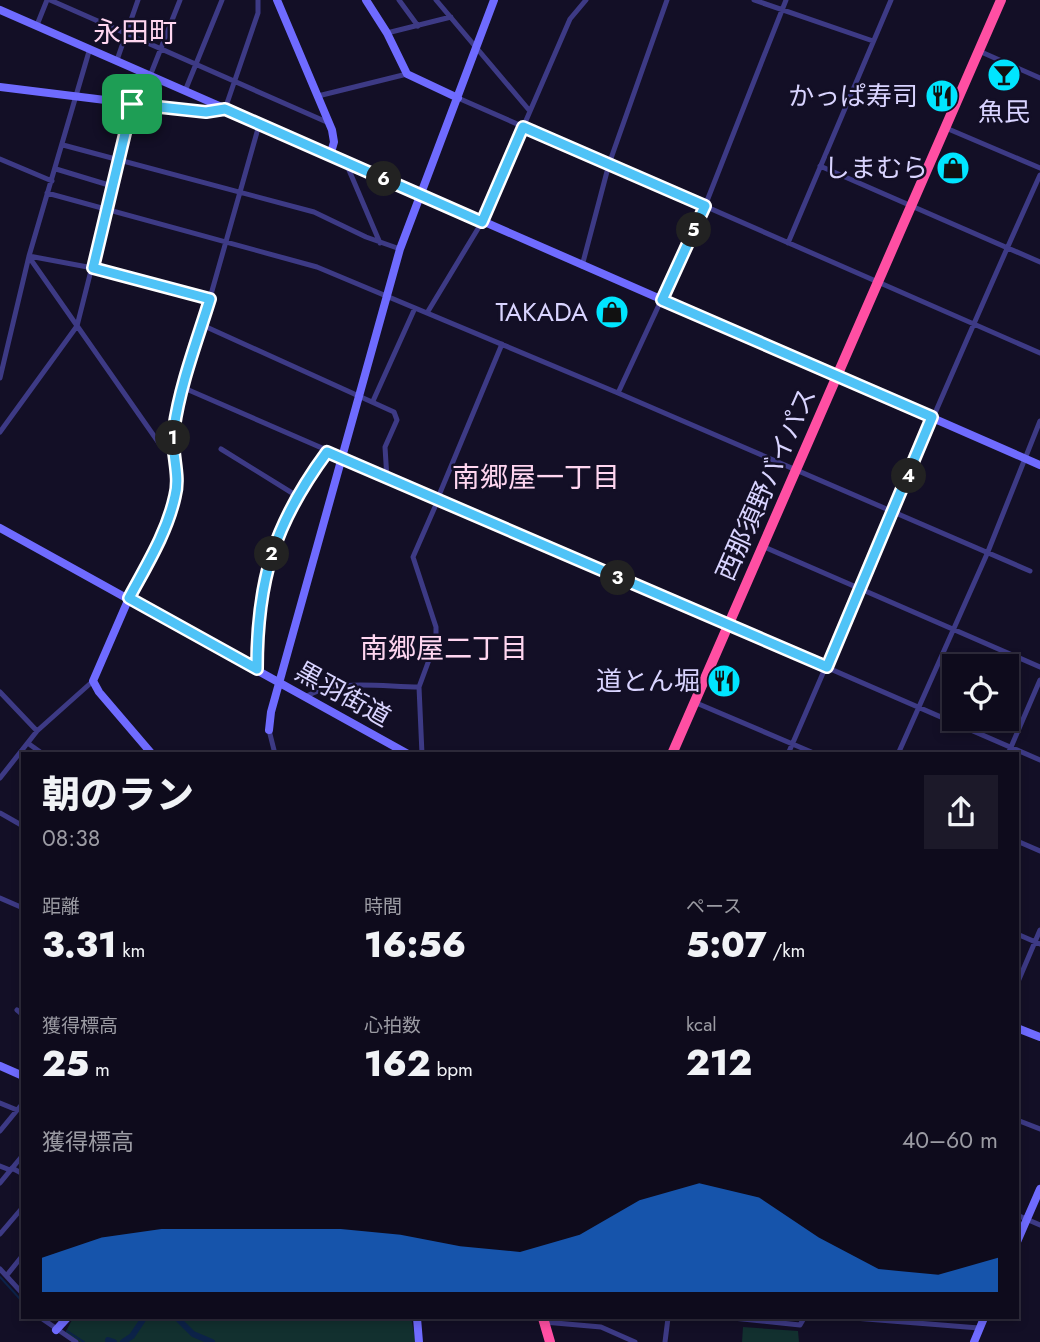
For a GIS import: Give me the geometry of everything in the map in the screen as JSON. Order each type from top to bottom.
[{"type":"highway","name":"西那須野バイパス","points":[[673,752],[1001,0]]},
{"type":"highway","points":[[543,1320],[550,1342]]},
{"type":"street","points":[[37,25],[48,0],[330,123]]},
{"type":"street","points":[[117,60],[138,0]]},
{"type":"street","points":[[150,76],[180,0]]},
{"type":"street","points":[[185,91],[222,0]]},
{"type":"street","points":[[225,109],[258,13],[258,0]]},
{"type":"street","points":[[277,0],[330,123],[334,142],[330,156]]},
{"type":"street","points":[[366,0],[387,33],[407,75]]},
{"type":"street","points":[[399,0],[418,26]]},
{"type":"street","points":[[436,0],[530,110]]},
{"type":"street","points":[[274,752],[269,730],[280,683],[400,249],[494,0]]},
{"type":"street","points":[[427,313],[482,222],[570,19],[586,0]]},
{"type":"street","points":[[582,266],[609,164],[667,0]]},
{"type":"street","points":[[754,0],[873,41]]},
{"type":"street","points":[[618,393],[705,206],[786,0]]},
{"type":"street","points":[[788,243],[891,0]]},
{"type":"street","points":[[0,9],[259,125],[1040,465]]},
{"type":"street","points":[[387,33],[451,17]]},
{"type":"street","points":[[0,377],[29,256],[89,48]]},
{"type":"street","points":[[979,51],[1040,78]]},
{"type":"street","points":[[318,96],[407,75],[1040,353]]},
{"type":"street","points":[[0,87],[206,112],[225,109]]},
{"type":"street","points":[[0,432],[77,326],[132,104]]},
{"type":"street","points":[[22,752],[37,731],[93,681],[173,506],[178,485],[172,455],[174,425],[259,125]]},
{"type":"street","points":[[946,128],[1040,168]]},
{"type":"street","points":[[63,145],[314,212],[380,243],[400,249]]},
{"type":"street","points":[[0,159],[52,181]]},
{"type":"street","points":[[346,163],[380,243]]},
{"type":"street","points":[[820,166],[1040,262]]},
{"type":"street","points":[[56,169],[112,186]]},
{"type":"street","points":[[789,752],[862,589],[932,417],[1040,175]]},
{"type":"street","points":[[47,193],[303,262],[795,468],[1030,572]]},
{"type":"street","points":[[29,256],[93,268],[210,299]]},
{"type":"street","points":[[29,256],[161,446],[172,455]]},
{"type":"street","points":[[373,401],[415,308]]},
{"type":"street","points":[[202,325],[373,401],[397,417],[385,447],[387,479]]},
{"type":"street","points":[[422,752],[419,687],[436,640],[436,627],[412,557],[502,344]]},
{"type":"street","points":[[184,388],[387,479],[1040,760]]},
{"type":"street","points":[[899,752],[986,554],[1040,421]]},
{"type":"street","points":[[221,449],[297,496]]},
{"type":"street","points":[[257,669],[261,593],[273,549],[297,496],[327,452]]},
{"type":"street","name":"黒羽街道","points":[[0,528],[404,752]]},
{"type":"street","points":[[762,546],[1040,667]]},
{"type":"street","points":[[1009,752],[1040,680]]},
{"type":"street","points":[[93,681],[99,692],[150,752]]},
{"type":"street","points":[[305,697],[319,688],[419,687]]},
{"type":"street","points":[[0,692],[37,731]]},
{"type":"street","points":[[694,702],[811,752]]},
{"type":"street","points":[[29,744],[40,752]]},
{"type":"street","points":[[0,778],[21,753]]},
{"type":"street","points":[[0,813],[21,825]]},
{"type":"street","points":[[1019,842],[1040,851]]},
{"type":"street","points":[[0,898],[21,907]]},
{"type":"street","points":[[1019,980],[1038,943],[1040,930]]},
{"type":"street","points":[[1019,935],[1038,943]]},
{"type":"street","points":[[17,1010],[21,1013]]},
{"type":"street","points":[[1019,1029],[1040,1037]]},
{"type":"street","points":[[0,1066],[21,1075]]},
{"type":"street","points":[[0,1103],[17,1110]]},
{"type":"street","points":[[0,1131],[21,1105]]},
{"type":"street","points":[[1019,1121],[1040,1129]]},
{"type":"street","points":[[0,1183],[21,1157]]},
{"type":"street","points":[[0,1166],[21,1173]]},
{"type":"street","points":[[1019,1237],[1040,1189]]},
{"type":"street","points":[[0,1234],[21,1209]]},
{"type":"street","points":[[1019,1216],[1040,1225]]},
{"type":"street","points":[[7,1275],[21,1258]]},
{"type":"street","points":[[0,1269],[21,1292]]},
{"type":"street","points":[[42,1319],[76,1342]]},
{"type":"street","points":[[56,1330],[66,1319]]},
{"type":"street","points":[[417,1319],[419,1342]]},
{"type":"street","points":[[665,1342],[668,1319]]},
{"type":"street","points":[[743,1319],[800,1325],[803,1319]]},
{"type":"street","points":[[876,1319],[979,1328]]},
{"type":"street","points":[[974,1342],[984,1319]]},
{"type":"street","points":[[543,1320],[601,1327],[635,1342]]},
{"type":"green space","points":[[72,1319],[411,1319],[416,1342],[80,1342],[65,1333]]},
{"type":"green space","points":[[743,1327],[798,1331],[799,1342],[742,1342]]},
{"type":"waterway","points":[[0,1277],[20,1299]]},
{"type":"waterway","points":[[123,1342],[132,1336],[143,1319]]},
{"type":"waterway","points":[[178,1319],[193,1334],[212,1342]]},
{"type":"waterway","points":[[67,1331],[84,1342]]},
{"type":"waterway","points":[[108,1340],[114,1342]]},
{"type":"place","name":"魚民","points":[[1004,75]]},
{"type":"place","name":"かっぱ寿司","points":[[942,96]]},
{"type":"place","name":"しまむら","points":[[953,168]]},
{"type":"place","name":"TAKADA","points":[[612,312]]},
{"type":"place","name":"道とん堀","points":[[724,681]]},
{"type":"district","name":"永田町","points":[[135,32]]},
{"type":"district","name":"南郷屋一丁目","points":[[536,477]]},
{"type":"district","name":"南郷屋二丁目","points":[[444,648]]},
{"type":"route","points":[[132,104],[206,112],[225,109],[482,222],[523,127],[705,206],[662,300],[932,417],[887,530],[827,667],[327,452],[297,496],[273,549],[258,609],[257,669],[129,598],[160,539],[175,498],[178,485],[172,455],[173,430],[210,299],[93,268],[132,104]]}]
